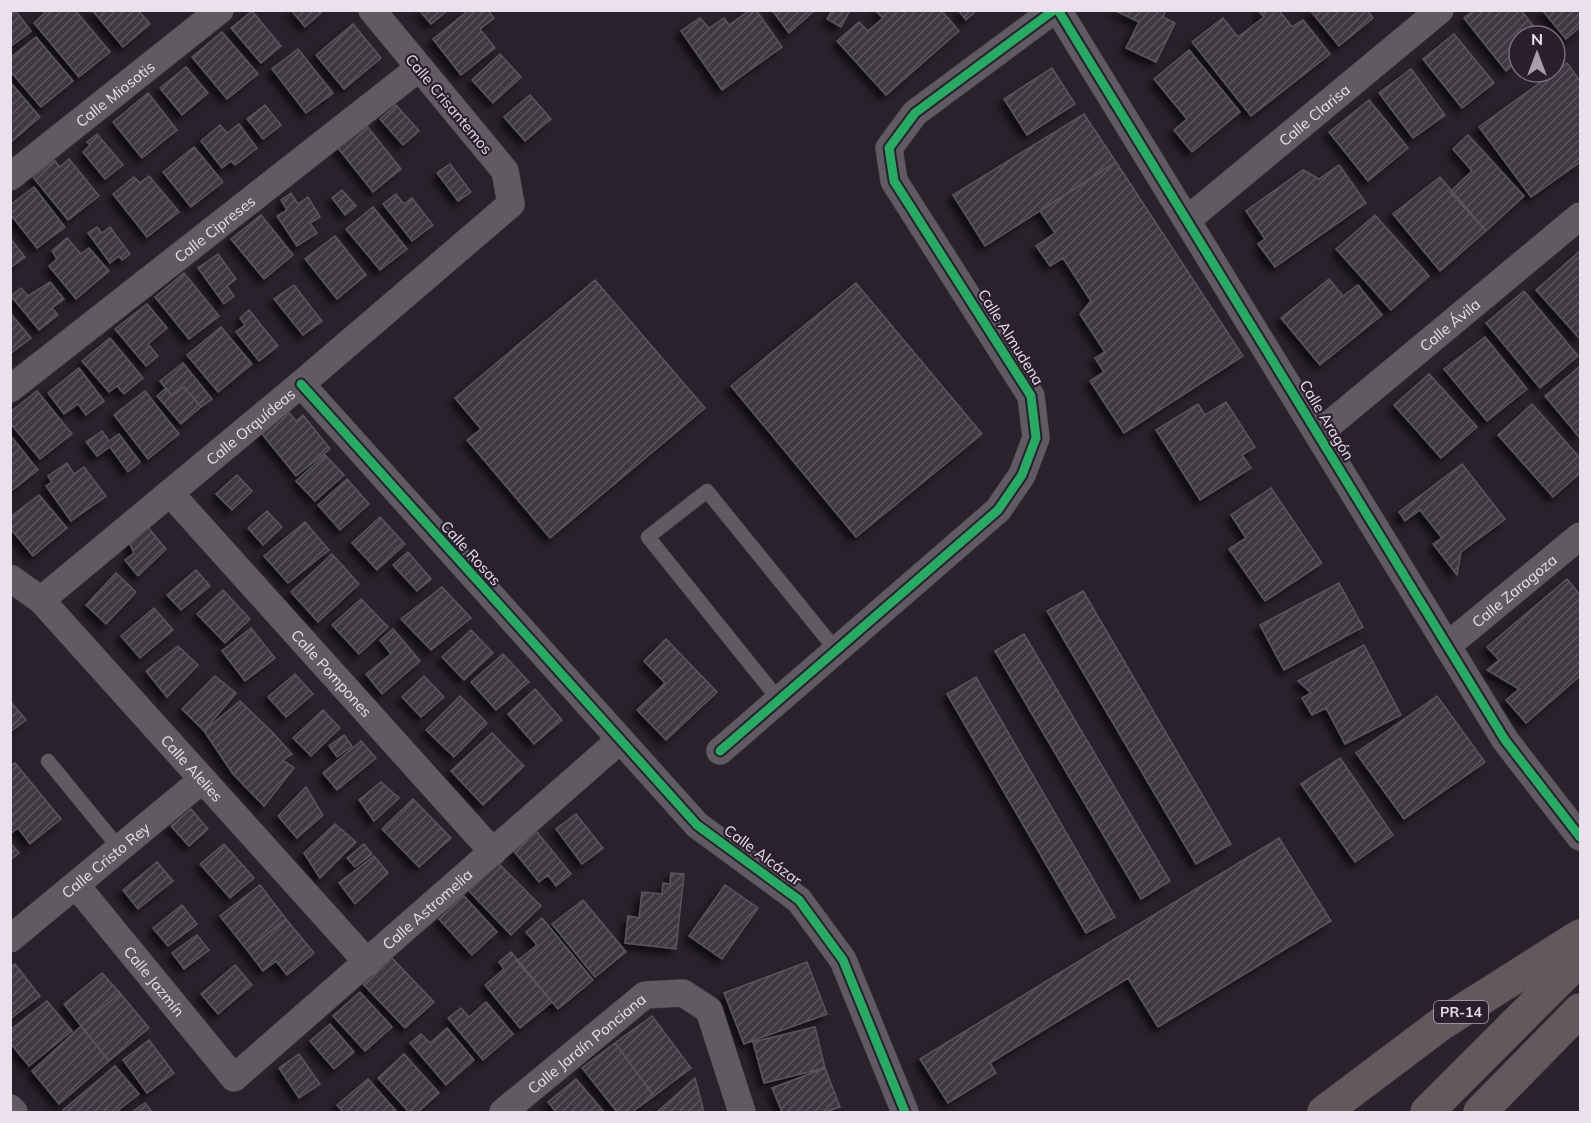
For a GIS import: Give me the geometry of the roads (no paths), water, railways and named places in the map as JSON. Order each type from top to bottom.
[{"type":"main road","name":"PR-14","points":[[1324,1113],[1441,1024],[1581,936]]},
{"type":"main road","points":[[1427,1113],[1581,959]]},
{"type":"main road","points":[[1480,1113],[1581,1011]]},
{"type":"street","name":"Calle Miosotis","points":[[10,177],[220,10]]},
{"type":"street","name":"Calle Crisantemos","points":[[372,10],[506,171],[511,204]]},
{"type":"street","name":"Calle Aragón","points":[[1056,10],[1505,740],[1581,837]]},
{"type":"street","name":"Calle Almudena","points":[[720,751],[998,510],[1022,475],[1036,438],[1031,396],[894,181],[889,148],[915,113],[1056,10]]},
{"type":"street","name":"Calle Clarisa","points":[[1187,220],[1440,10]]},
{"type":"street","name":"Calle Cipreses","points":[[10,389],[419,68]]},
{"type":"street","name":"Calle Orquídeas","points":[[41,600],[301,384],[511,204]]},
{"type":"street","name":"Calle Ávila","points":[[1318,434],[1581,216]]},
{"type":"street","name":"Calle Rosas","points":[[301,384],[620,740]]},
{"type":"street","name":"Calle Pompones","points":[[170,493],[493,852]]},
{"type":"street","name":"Calle Zaragoza","points":[[1447,646],[1581,536]]},
{"type":"street","name":"Calle Alelies","points":[[10,578],[41,600],[368,963]]},
{"type":"street","name":"Calle Astromelia","points":[[234,1078],[620,740]]},
{"type":"street","name":"Calle Alcázar","points":[[620,740],[697,825],[799,900],[843,960],[904,1113]]},
{"type":"street","name":"Calle Cristo Rey","points":[[10,939],[202,780]]},
{"type":"street","name":"Calle Jazmín","points":[[76,885],[234,1078]]},
{"type":"street","name":"Calle Jardín Ponciana","points":[[503,1113],[645,995],[683,993],[709,1010],[742,1113]]},
{"type":"street","points":[[10,1108],[14,1113]]},
{"type":"lane","points":[[779,700],[648,537],[707,491],[836,650]]},
{"type":"lane","points":[[48,761],[120,849]]}]
